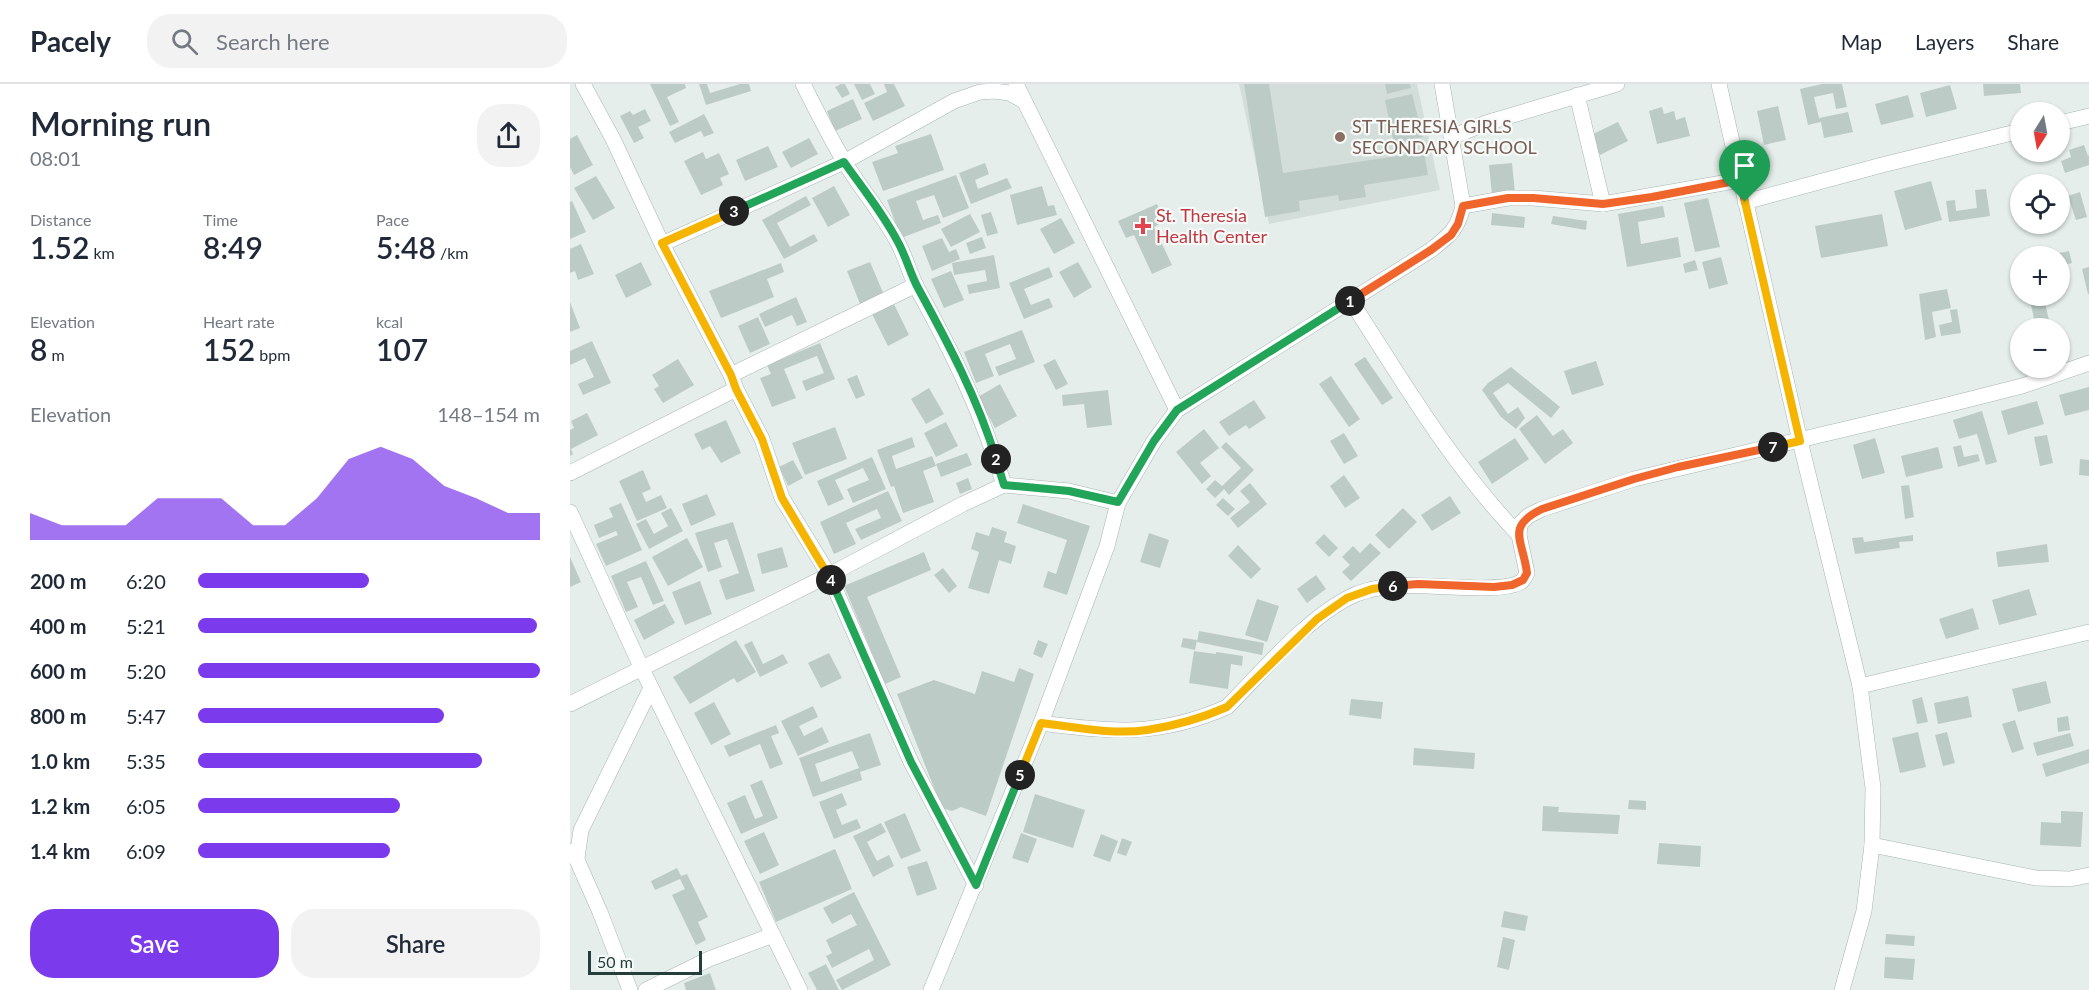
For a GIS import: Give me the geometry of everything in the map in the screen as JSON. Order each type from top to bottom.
[{"type":"street","points":[[584,84],[762,439],[782,498],[829,575],[911,762],[976,885]]},
{"type":"street","points":[[803,84],[844,162],[881,214],[900,246],[916,285],[969,387],[990,439],[1004,485]]},
{"type":"street","points":[[1016,84],[1177,410]]},
{"type":"street","points":[[931,990],[1041,723],[1107,546],[1118,502],[1148,450],[1177,410],[1431,250],[1451,235],[1458,224],[1463,206],[1442,84]]},
{"type":"street","points":[[1452,137],[1486,123],[1617,84]]},
{"type":"street","points":[[1719,84],[1800,441],[1860,686],[1873,788],[1872,845],[1863,911],[1842,990]]},
{"type":"street","points":[[662,243],[844,162],[954,101],[980,92],[995,91],[1009,93],[1024,100]]},
{"type":"street","points":[[1577,95],[1603,204]]},
{"type":"street","points":[[2070,121],[2089,116]]},
{"type":"street","points":[[1745,202],[2010,133]]},
{"type":"street","points":[[1463,206],[1508,198],[1603,204],[1740,180]]},
{"type":"street","points":[[570,473],[916,285]]},
{"type":"street","points":[[1351,301],[1454,458],[1491,505],[1519,535]]},
{"type":"street","points":[[1041,723],[1107,731],[1146,730],[1208,715],[1227,707],[1317,619],[1347,598],[1372,589],[1394,586],[1418,584],[1494,587],[1512,585],[1523,580],[1527,573],[1519,535],[1520,524],[1528,516],[1542,509],[1656,473],[1800,441],[2022,386],[2089,363]]},
{"type":"street","points":[[570,704],[1004,485],[1069,491],[1118,502]]},
{"type":"street","points":[[570,513],[651,688],[800,990]]},
{"type":"street","points":[[1860,686],[2089,632]]},
{"type":"street","points":[[630,990],[573,852],[576,832],[651,688]]},
{"type":"street","points":[[1872,845],[2036,878],[2070,879],[2089,875]]},
{"type":"street","points":[[646,990],[710,959],[773,935]]},
{"type":"shaded area","name":"ST THERESIA GIRLS SECONDARY SCHOOL","points":[[1239,84],[1417,84],[1440,190],[1269,224]]},
{"type":"building","points":[[650,84],[685,84],[686,88],[667,97],[679,122],[670,126]]},
{"type":"building","points":[[699,84],[707,84],[710,93],[740,84],[749,84],[751,91],[706,105]]},
{"type":"building","points":[[845,84],[850,94],[842,98],[835,87]]},
{"type":"building","points":[[854,84],[870,84],[875,94],[862,100]]},
{"type":"building","points":[[884,84],[894,84],[905,106],[873,121],[864,103],[887,92]]},
{"type":"building","points":[[1244,84],[1269,84],[1283,173],[1424,152],[1428,175],[1364,185],[1366,197],[1339,201],[1338,195],[1299,201],[1300,211],[1265,217]]},
{"type":"building","points":[[1385,84],[1410,84],[1411,88],[1387,94]]},
{"type":"building","points":[[1822,84],[1842,84],[1847,107],[1836,109],[1833,93],[1814,97],[1819,118],[1848,112],[1853,132],[1824,138],[1821,122],[1808,125],[1800,89]]},
{"type":"building","points":[[1983,84],[2020,84],[2021,93],[1984,96]]},
{"type":"building","points":[[1950,85],[1957,109],[1926,117],[1920,93]]},
{"type":"building","points":[[1412,94],[1423,137],[1394,144],[1385,100]]},
{"type":"building","points":[[1908,95],[1914,117],[1881,125],[1875,104]]},
{"type":"building","points":[[853,99],[862,119],[835,131],[827,111]]},
{"type":"building","points":[[1778,106],[1786,140],[1764,145],[1757,111]]},
{"type":"building","points":[[1662,107],[1664,114],[1674,111],[1676,120],[1685,117],[1690,136],[1657,144],[1649,111]]},
{"type":"building","points":[[645,109],[651,121],[638,127],[644,138],[634,143],[620,116],[630,111],[633,115]]},
{"type":"building","points":[[704,114],[714,133],[704,137],[701,131],[675,143],[669,132]]},
{"type":"building","points":[[1618,122],[1628,141],[1600,155],[1591,135]]},
{"type":"building","points":[[931,134],[944,170],[883,191],[872,162],[898,153],[895,146]]},
{"type":"building","points":[[577,135],[593,165],[574,175],[570,167],[570,139]]},
{"type":"building","points":[[809,138],[818,154],[791,168],[782,152]]},
{"type":"building","points":[[2084,145],[2089,155],[2089,165],[2065,173],[2061,162],[2070,162],[2070,150]]},
{"type":"building","points":[[768,146],[778,167],[745,181],[736,160]]},
{"type":"building","points":[[703,152],[706,159],[719,153],[729,174],[720,178],[723,185],[701,195],[684,161]]},
{"type":"building","points":[[985,163],[989,174],[975,180],[978,189],[1007,178],[1012,188],[971,204],[959,173]]},
{"type":"building","points":[[1512,163],[1515,193],[1492,195],[1489,165]]},
{"type":"building","points":[[956,175],[969,208],[943,218],[934,195],[916,201],[923,220],[938,215],[941,223],[901,238],[887,200]]},
{"type":"building","points":[[596,176],[615,208],[593,220],[574,188]]},
{"type":"building","points":[[1931,181],[1942,220],[1905,230],[1894,191]]},
{"type":"building","points":[[834,186],[850,215],[828,227],[812,198]]},
{"type":"building","points":[[1042,186],[1048,206],[1054,205],[1057,215],[1017,225],[1010,195]]},
{"type":"building","points":[[1986,189],[1990,216],[1949,222],[1946,201],[1955,200],[1956,211],[1977,208],[1975,190]]},
{"type":"building","points":[[2080,192],[2087,217],[2076,220],[2070,195]]},
{"type":"building","points":[[806,196],[811,205],[777,223],[790,247],[814,234],[818,241],[784,259],[762,220]]},
{"type":"building","points":[[1708,198],[1720,247],[1695,252],[1684,203]]},
{"type":"building","points":[[572,201],[586,232],[570,239],[570,202]]},
{"type":"building","points":[[1157,204],[1165,221],[1154,227],[1172,265],[1152,274],[1134,235],[1126,238],[1118,221]]},
{"type":"building","points":[[1663,206],[1665,217],[1638,222],[1641,244],[1678,237],[1681,257],[1627,267],[1618,214]]},
{"type":"building","points":[[991,212],[998,233],[987,236],[981,215]]},
{"type":"building","points":[[1492,213],[1525,217],[1524,228],[1491,225]]},
{"type":"building","points":[[970,214],[980,232],[951,247],[941,229]]},
{"type":"building","points":[[1882,214],[1888,246],[1821,258],[1815,226]]},
{"type":"building","points":[[1553,216],[1587,221],[1586,230],[1551,224]]},
{"type":"building","points":[[1061,218],[1075,243],[1054,254],[1040,229]]},
{"type":"building","points":[[982,237],[986,248],[970,254],[966,243]]},
{"type":"building","points":[[942,238],[949,252],[956,249],[960,259],[932,271],[922,246]]},
{"type":"building","points":[[581,244],[594,274],[578,280],[575,271],[570,273],[570,249]]},
{"type":"building","points":[[994,255],[1000,288],[969,294],[967,285],[987,281],[985,270],[954,275],[952,263]]},
{"type":"building","points":[[1721,257],[1728,284],[1709,289],[1702,262]]},
{"type":"building","points":[[1695,260],[1698,270],[1685,273],[1683,264]]},
{"type":"building","points":[[641,262],[652,285],[626,298],[615,275]]},
{"type":"building","points":[[870,262],[884,295],[860,304],[847,271]]},
{"type":"building","points":[[1078,262],[1092,287],[1074,298],[1059,272]]},
{"type":"building","points":[[781,263],[784,272],[767,279],[774,297],[721,318],[709,291]]},
{"type":"building","points":[[1049,267],[1053,277],[1024,289],[1031,305],[1049,298],[1053,307],[1024,319],[1009,283]]},
{"type":"building","points":[[2089,267],[2089,294],[2088,294],[2082,269]]},
{"type":"building","points":[[951,271],[964,300],[944,308],[931,279]]},
{"type":"building","points":[[1947,289],[1951,308],[1932,312],[1936,337],[1925,340],[1919,294]]},
{"type":"building","points":[[796,297],[807,322],[797,326],[792,315],[765,327],[759,314]]},
{"type":"building","points":[[570,302],[580,328],[570,332]]},
{"type":"building","points":[[894,304],[909,335],[888,346],[872,314]]},
{"type":"building","points":[[2031,306],[2046,306],[2048,318],[2034,318]]},
{"type":"building","points":[[1957,309],[1961,333],[1941,336],[1939,325],[1952,322],[1950,310]]},
{"type":"building","points":[[758,317],[770,344],[750,353],[738,326]]},
{"type":"building","points":[[1022,330],[1035,362],[999,376],[995,367],[1016,359],[1010,344],[985,354],[994,376],[976,383],[964,352]]},
{"type":"building","points":[[592,341],[611,383],[583,395],[578,384],[594,377],[585,358],[570,365],[570,351]]},
{"type":"building","points":[[820,343],[835,379],[806,391],[802,381],[824,373],[817,356],[784,369],[796,398],[772,407],[760,378],[771,374],[767,365]]},
{"type":"building","points":[[1365,357],[1393,398],[1382,405],[1354,364]]},
{"type":"building","points":[[678,359],[694,385],[663,403],[654,389],[659,386],[652,375]]},
{"type":"building","points":[[1055,359],[1068,384],[1056,390],[1043,365]]},
{"type":"building","points":[[1596,361],[1604,385],[1572,395],[1564,371]]},
{"type":"building","points":[[1511,367],[1560,407],[1551,418],[1508,383],[1493,393],[1508,414],[1518,407],[1525,418],[1516,429],[1501,417],[1482,390]]},
{"type":"building","points":[[857,375],[865,395],[856,399],[847,379]]},
{"type":"building","points":[[1331,376],[1360,419],[1349,427],[1319,384]]},
{"type":"building","points":[[1000,384],[1017,416],[995,428],[978,397]]},
{"type":"building","points":[[2089,387],[2089,410],[2065,416],[2059,395]]},
{"type":"building","points":[[929,388],[944,414],[926,424],[911,399]]},
{"type":"building","points":[[1108,390],[1112,425],[1087,428],[1084,404],[1063,406],[1062,395]]},
{"type":"building","points":[[1254,400],[1266,418],[1249,429],[1246,425],[1229,436],[1219,422]]},
{"type":"building","points":[[2037,401],[2044,424],[2008,435],[2001,411]]},
{"type":"building","points":[[1982,411],[1997,462],[1986,465],[1977,434],[1959,439],[1953,420]]},
{"type":"building","points":[[587,413],[598,435],[571,449],[573,454],[570,456],[570,430],[574,428],[571,421]]},
{"type":"building","points":[[1537,415],[1553,436],[1563,429],[1573,443],[1545,464],[1519,429]]},
{"type":"building","points":[[726,420],[741,453],[721,463],[710,446],[702,450],[694,434]]},
{"type":"building","points":[[946,422],[958,446],[936,457],[924,433]]},
{"type":"building","points":[[835,427],[847,459],[805,475],[792,443]]},
{"type":"building","points":[[1204,429],[1219,448],[1200,463],[1211,476],[1202,484],[1176,452]]},
{"type":"building","points":[[1344,433],[1358,456],[1344,464],[1330,441]]},
{"type":"building","points":[[2047,435],[2053,463],[2040,466],[2034,437]]},
{"type":"building","points":[[912,437],[915,447],[892,456],[896,469],[932,456],[936,466],[923,471],[934,502],[903,513],[894,486],[891,487],[877,450]]},
{"type":"building","points":[[1515,438],[1529,459],[1492,484],[1478,462]]},
{"type":"building","points":[[1875,438],[1885,473],[1862,479],[1853,445]]},
{"type":"building","points":[[1226,442],[1254,470],[1229,495],[1224,489],[1215,498],[1206,489],[1215,480],[1222,486],[1241,468],[1221,447]]},
{"type":"building","points":[[1961,445],[1964,457],[1978,454],[1980,461],[1958,467],[1953,447]]},
{"type":"building","points":[[1938,447],[1943,468],[1906,477],[1901,456]]},
{"type":"building","points":[[967,453],[972,465],[941,477],[936,464]]},
{"type":"building","points":[[872,457],[886,489],[853,503],[847,489],[869,480],[863,468],[835,480],[844,499],[828,506],[817,481]]},
{"type":"building","points":[[2080,459],[2089,460],[2089,476],[2079,475]]},
{"type":"building","points":[[793,460],[803,478],[788,486],[779,467]]},
{"type":"building","points":[[643,470],[651,489],[642,493],[646,502],[661,495],[667,508],[637,521],[619,481]]},
{"type":"building","points":[[1344,475],[1360,498],[1345,508],[1330,486]]},
{"type":"building","points":[[968,478],[972,489],[960,494],[956,483]]},
{"type":"building","points":[[1250,483],[1267,504],[1238,528],[1230,518],[1250,502],[1240,491]]},
{"type":"building","points":[[1909,485],[1914,517],[1905,519],[1901,486]]},
{"type":"building","points":[[888,491],[902,521],[861,540],[855,529],[881,518],[877,509],[846,523],[856,544],[834,554],[820,522]]},
{"type":"building","points":[[707,494],[716,515],[691,526],[682,504]]},
{"type":"building","points":[[1450,496],[1461,513],[1432,531],[1421,515]]},
{"type":"building","points":[[1223,498],[1235,509],[1228,516],[1216,505]]},
{"type":"building","points":[[621,503],[642,550],[606,566],[596,544],[618,535],[616,531],[599,538],[594,525],[613,517],[609,508]]},
{"type":"building","points":[[1023,504],[1090,526],[1067,595],[1043,587],[1048,571],[1056,574],[1067,540],[1017,523]]},
{"type":"building","points":[[671,508],[683,531],[649,549],[636,524],[646,519],[654,534],[668,526],[661,513]]},
{"type":"building","points":[[1403,508],[1417,522],[1389,549],[1375,535]]},
{"type":"building","points":[[733,522],[755,591],[726,600],[719,580],[739,573],[727,539],[714,543],[722,567],[708,572],[695,533]]},
{"type":"building","points":[[992,527],[1007,532],[1004,542],[1016,546],[1011,564],[999,560],[989,594],[968,588],[979,552],[971,549],[976,532],[989,536]]},
{"type":"building","points":[[1149,533],[1169,540],[1160,568],[1140,562]]},
{"type":"building","points":[[1324,534],[1338,548],[1329,557],[1315,543]]},
{"type":"building","points":[[1913,535],[1913,541],[1899,542],[1900,548],[1855,554],[1852,538],[1863,537],[1864,542]]},
{"type":"building","points":[[687,538],[703,567],[668,586],[652,557]]},
{"type":"building","points":[[1370,543],[1381,553],[1351,581],[1342,572],[1350,565],[1342,557],[1353,546],[1360,553]]},
{"type":"building","points":[[2047,544],[2049,562],[1998,567],[1996,552]]},
{"type":"building","points":[[1238,545],[1261,569],[1251,579],[1228,556]]},
{"type":"building","points":[[782,547],[788,567],[762,574],[757,554]]},
{"type":"building","points":[[924,552],[931,570],[867,597],[901,677],[885,684],[844,586]]},
{"type":"building","points":[[570,557],[581,582],[570,587]]},
{"type":"building","points":[[646,561],[664,601],[653,605],[641,577],[627,582],[638,607],[626,612],[611,576]]},
{"type":"building","points":[[943,568],[957,586],[949,593],[934,575]]},
{"type":"building","points":[[1316,575],[1326,589],[1307,603],[1297,589]]},
{"type":"building","points":[[700,581],[712,614],[685,625],[672,592]]},
{"type":"building","points":[[2029,589],[2037,615],[1999,625],[1992,600]]},
{"type":"building","points":[[1257,599],[1279,606],[1267,642],[1245,635]]},
{"type":"building","points":[[665,604],[675,623],[644,640],[634,620]]},
{"type":"building","points":[[1973,608],[1979,629],[1946,639],[1939,619]]},
{"type":"building","points":[[1199,631],[1264,643],[1262,655],[1197,642]]},
{"type":"building","points":[[1183,638],[1197,640],[1195,650],[1181,647]]},
{"type":"building","points":[[736,640],[756,672],[737,683],[734,678],[690,704],[673,677]]},
{"type":"building","points":[[1038,640],[1048,644],[1042,658],[1033,654]]},
{"type":"building","points":[[752,641],[763,664],[783,654],[788,663],[760,677],[744,645]]},
{"type":"building","points":[[1194,651],[1243,656],[1242,666],[1231,664],[1228,689],[1189,683]]},
{"type":"building","points":[[829,653],[842,678],[821,688],[808,663]]},
{"type":"building","points":[[1019,668],[1034,674],[986,816],[961,807],[952,811],[942,808],[897,694],[934,680],[975,694],[982,671],[1014,682]]},
{"type":"building","points":[[2046,681],[2051,703],[2018,712],[2012,689]]},
{"type":"building","points":[[1968,696],[1972,717],[1938,724],[1934,703]]},
{"type":"building","points":[[1922,697],[1928,722],[1917,724],[1912,700]]},
{"type":"building","points":[[1351,699],[1383,702],[1381,719],[1349,715]]},
{"type":"building","points":[[714,702],[731,734],[711,745],[694,713]]},
{"type":"building","points":[[813,706],[818,717],[799,726],[804,736],[822,727],[829,742],[798,756],[781,721]]},
{"type":"building","points":[[2068,716],[2070,730],[2058,732],[2057,718]]},
{"type":"building","points":[[2015,720],[2024,749],[2012,753],[2002,724]]},
{"type":"building","points":[[776,725],[779,733],[771,736],[783,764],[770,769],[760,744],[729,757],[724,746]]},
{"type":"building","points":[[1918,732],[1926,767],[1900,773],[1892,738]]},
{"type":"building","points":[[1947,732],[1955,763],[1943,766],[1935,735]]},
{"type":"building","points":[[870,733],[881,765],[860,772],[862,780],[813,797],[799,758]],"holes":[[[852,751],[859,768],[821,782],[815,764]]]},
{"type":"building","points":[[2070,733],[2074,746],[2037,756],[2033,743]]},
{"type":"building","points":[[1414,748],[1475,753],[1474,769],[1413,765]]},
{"type":"building","points":[[2089,749],[2089,763],[2046,777],[2042,764]]},
{"type":"building","points":[[762,780],[778,818],[741,834],[727,803],[745,795],[755,819],[763,816],[750,785]]},
{"type":"building","points":[[842,793],[847,805],[836,810],[842,825],[857,819],[861,828],[834,839],[819,802]]},
{"type":"building","points":[[1035,794],[1085,810],[1073,848],[1023,832]]},
{"type":"building","points":[[1629,800],[1646,801],[1646,810],[1628,809]]},
{"type":"building","points":[[1543,806],[1559,807],[1558,812],[1620,815],[1618,834],[1542,831]]},
{"type":"building","points":[[2061,811],[2083,812],[2081,847],[2040,845],[2041,822],[2061,823]]},
{"type":"building","points":[[905,813],[921,851],[901,859],[884,822]]},
{"type":"building","points":[[881,823],[886,832],[867,842],[877,861],[889,855],[894,866],[873,877],[853,836]]},
{"type":"building","points":[[764,832],[779,865],[760,874],[744,841]]},
{"type":"building","points":[[1021,833],[1037,839],[1028,863],[1012,858]]},
{"type":"building","points":[[1101,834],[1118,841],[1110,862],[1093,856]]},
{"type":"building","points":[[1122,838],[1132,842],[1126,856],[1117,853]]},
{"type":"building","points":[[1659,843],[1701,846],[1700,867],[1657,864]]},
{"type":"building","points":[[835,849],[852,889],[776,922],[759,882]]},
{"type":"building","points":[[927,861],[937,889],[917,896],[907,867]]},
{"type":"building","points":[[677,868],[681,876],[687,874],[708,917],[698,922],[706,940],[696,945],[672,895],[685,889],[680,879],[655,890],[651,881]]},
{"type":"building","points":[[854,892],[891,965],[842,990],[836,980],[874,960],[869,949],[832,968],[826,956],[832,953],[826,940],[857,925],[851,914],[832,924],[823,908]]},
{"type":"building","points":[[1504,911],[1528,916],[1525,931],[1501,927]]},
{"type":"building","points":[[1886,934],[1915,936],[1914,946],[1885,944]]},
{"type":"building","points":[[1503,937],[1515,940],[1509,970],[1497,967]]},
{"type":"building","points":[[1885,957],[1915,959],[1913,980],[1884,978]]},
{"type":"building","points":[[826,964],[839,990],[817,990],[808,973]]},
{"type":"building","points":[[710,973],[716,990],[686,990],[684,983]]},
{"type":"place","name":"ST THERESIA GIRLS SECONDARY SCHOOL","points":[[1340,137]]},
{"type":"place","name":"St. Theresia Health Center","points":[[1143,226]]},
{"type":"route","points":[[844,162],[881,214],[900,246],[916,285],[969,387],[990,439],[1004,485],[1069,491],[1118,502],[1154,441],[1177,410],[1431,250],[1451,235],[1458,224],[1463,206],[1508,198],[1603,204],[1740,180],[1745,202],[1800,441],[1678,467],[1634,479],[1542,509],[1528,516],[1520,524],[1519,535],[1524,550],[1527,573],[1523,580],[1512,585],[1494,587],[1418,584],[1372,589],[1347,598],[1317,619],[1227,707],[1208,715],[1146,730],[1107,731],[1041,723],[976,885],[911,762],[829,575],[782,498],[762,439],[662,243],[844,162]]}]
